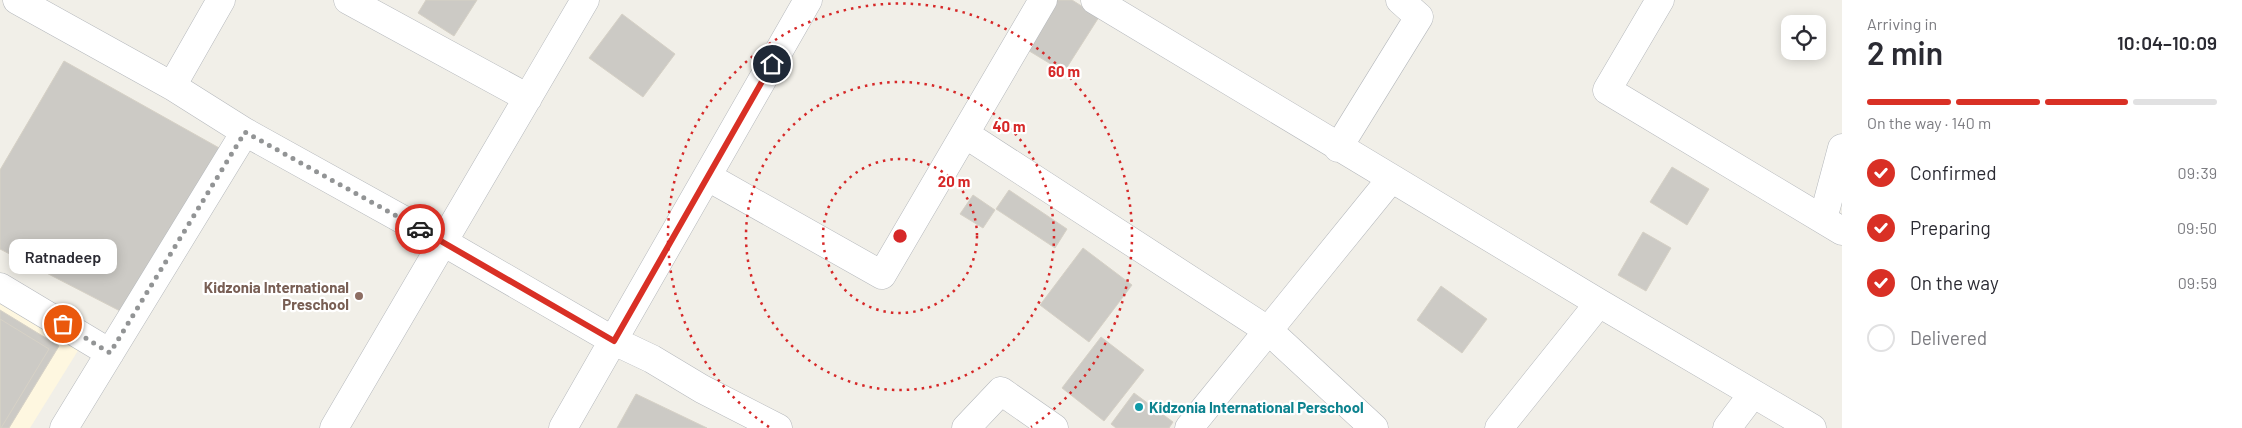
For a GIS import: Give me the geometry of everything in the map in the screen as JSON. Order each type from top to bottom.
[{"type":"street","points":[[172,86],[221,0]]},
{"type":"street","points":[[348,0],[528,98]]},
{"type":"street","points":[[334,428],[585,0]]},
{"type":"street","points":[[563,428],[808,0]]},
{"type":"street","points":[[708,177],[882,275],[1044,0]]},
{"type":"street","points":[[1095,0],[1338,148],[1752,395],[1812,428]]},
{"type":"street","points":[[1338,148],[1419,17],[1400,0]]},
{"type":"street","points":[[1660,0],[1608,90],[1832,225],[1842,148]]},
{"type":"street","points":[[31,3],[172,86],[245,132],[444,242],[614,341],[652,359],[702,389],[778,428]]},
{"type":"street","points":[[64,428],[245,132]]},
{"type":"street","points":[[965,134],[1269,332],[1374,428]]},
{"type":"street","points":[[1189,428],[1269,332],[1391,179]]},
{"type":"street","points":[[0,287],[110,353]]},
{"type":"street","points":[[1499,428],[1599,303]]},
{"type":"street","points":[[966,428],[1000,391],[1054,428]]},
{"type":"street","points":[[1727,428],[1752,395]]},
{"type":"shaded area","points":[[0,300],[79,349],[30,428],[0,428]]},
{"type":"building","points":[[426,0],[477,0],[454,36],[418,13]]},
{"type":"building","points":[[1057,0],[1072,0],[1099,17],[1064,72],[1026,49]]},
{"type":"building","points":[[622,14],[675,54],[643,97],[589,58]]},
{"type":"building","points":[[64,61],[221,149],[122,312],[0,249],[0,170]]},
{"type":"building","points":[[1672,167],[1709,189],[1687,225],[1650,202]]},
{"type":"building","points":[[1009,190],[1067,229],[1055,248],[996,209]]},
{"type":"building","points":[[973,195],[995,210],[983,228],[960,214]]},
{"type":"building","points":[[1643,232],[1671,248],[1646,291],[1618,275]]},
{"type":"building","points":[[1083,248],[1132,285],[1089,342],[1040,305]]},
{"type":"building","points":[[1441,286],[1487,319],[1462,353],[1417,320]]},
{"type":"building","points":[[0,310],[59,346],[9,428],[0,428]]},
{"type":"building","points":[[0,319],[49,349],[1,428],[0,428]]},
{"type":"building","points":[[1101,337],[1144,370],[1104,421],[1062,388]]},
{"type":"building","name":"Kidzonia International Perschool","points":[[1134,393],[1173,422],[1169,428],[1116,428],[1111,424]]},
{"type":"building","points":[[636,394],[707,428],[617,428]]},
{"type":"way so far","points":[[63,324],[110,353],[245,132],[420,229]]},
{"type":"place","name":"Kidzonia International Preschool","points":[[359,296]]},
{"type":"place","name":"Ratnadeep","points":[[63,324]]},
{"type":"place","name":"Kidzonia International Perschool","points":[[1139,407]]},
{"type":"route","points":[[420,229],[614,341],[772,64]]}]
